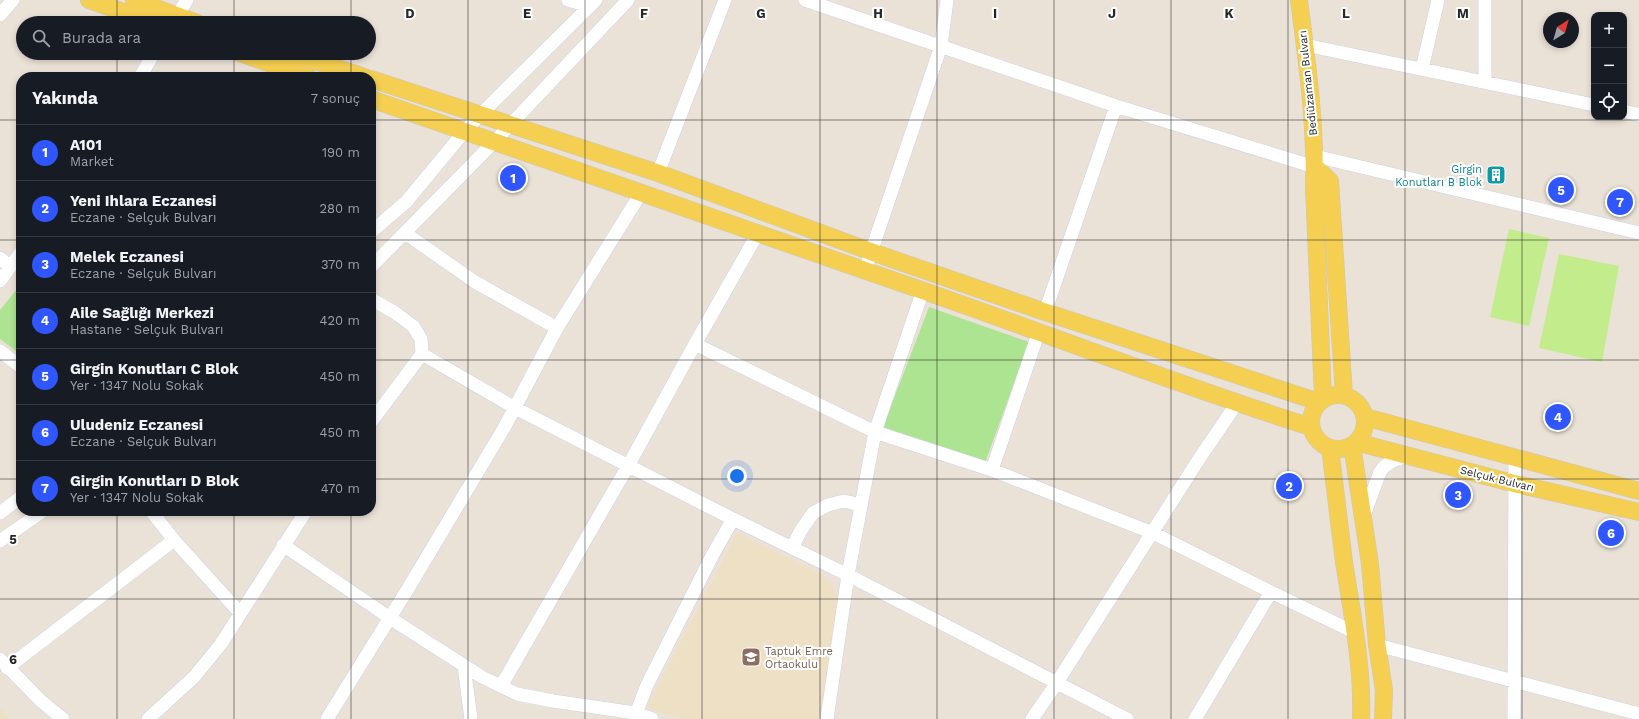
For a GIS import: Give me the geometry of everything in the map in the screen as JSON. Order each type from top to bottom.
[{"type":"main road","points":[[89,0],[135,16]]},
{"type":"main road","points":[[134,0],[166,16]]},
{"type":"main road","name":"Bediüzaman Bulvarı","points":[[1299,0],[1305,45],[1315,161],[1314,187],[1321,400]]},
{"type":"main road","points":[[260,60],[294,72]]},
{"type":"main road","points":[[312,60],[349,72]]},
{"type":"main road","points":[[376,81],[658,172],[872,252],[1045,312],[1321,400]]},
{"type":"main road","points":[[376,101],[493,143],[923,290],[1237,403],[1311,427]]},
{"type":"main road","points":[[1315,161],[1330,181],[1344,395]]},
{"type":"main road","points":[[1332,395],[1344,395],[1357,402],[1362,408],[1365,417],[1365,426],[1362,434],[1354,443],[1342,449],[1330,448],[1316,439],[1311,427],[1312,412],[1321,400],[1332,395]]},
{"type":"main road","points":[[1365,417],[1639,491]]},
{"type":"main road","points":[[1354,443],[1370,564],[1377,645],[1384,690],[1383,719]]},
{"type":"main road","name":"Selçuk Bulvarı","points":[[1354,443],[1516,484],[1639,512]]},
{"type":"main road","points":[[1330,448],[1344,562],[1356,633],[1362,692],[1361,719]]},
{"type":"street","points":[[0,15],[13,0]]},
{"type":"street","points":[[177,16],[187,0]]},
{"type":"street","points":[[568,0],[592,2]]},
{"type":"street","points":[[376,262],[493,143],[628,0]]},
{"type":"street","points":[[658,172],[725,0]]},
{"type":"street","points":[[805,0],[1116,106],[1315,161],[1639,232]]},
{"type":"street","points":[[865,270],[941,46],[947,0]]},
{"type":"street","points":[[1422,69],[1438,0]]},
{"type":"street","points":[[1484,82],[1485,0]]},
{"type":"street","points":[[376,228],[406,202],[464,132],[592,2]]},
{"type":"street","points":[[1305,45],[1591,104]]},
{"type":"street","points":[[143,72],[150,60]]},
{"type":"street","points":[[1045,312],[1116,106]]},
{"type":"street","points":[[1627,112],[1639,114]]},
{"type":"street","points":[[327,719],[390,618],[515,408],[557,328],[641,193]]},
{"type":"street","points":[[405,233],[475,282],[557,328]]},
{"type":"street","points":[[501,686],[628,466],[758,234]]},
{"type":"street","points":[[0,258],[10,267]]},
{"type":"street","points":[[0,281],[16,259]]},
{"type":"street","points":[[827,719],[848,575],[875,432],[923,290]]},
{"type":"street","points":[[376,302],[394,312],[413,326],[421,339],[422,354],[376,415]]},
{"type":"street","points":[[992,470],[1039,331]]},
{"type":"street","points":[[695,344],[875,432],[992,470],[1153,533],[1356,633]]},
{"type":"street","points":[[0,351],[16,363]]},
{"type":"street","points":[[422,354],[515,408],[733,519],[848,575],[1056,684],[1127,719]]},
{"type":"street","points":[[1032,719],[1153,533],[1197,462],[1237,403]]},
{"type":"street","points":[[1363,518],[1380,472],[1384,467],[1396,459],[1409,456]]},
{"type":"street","points":[[1514,719],[1515,458]]},
{"type":"street","points":[[792,548],[800,532],[813,513],[828,505],[844,500],[861,505]]},
{"type":"street","points":[[0,513],[16,501]]},
{"type":"street","points":[[0,541],[36,516]]},
{"type":"street","points":[[155,516],[174,540],[240,613]]},
{"type":"street","points":[[148,719],[194,678],[221,644],[303,516]]},
{"type":"street","points":[[635,716],[650,679],[712,556],[733,519]]},
{"type":"street","points":[[63,719],[41,701],[4,664],[174,540]]},
{"type":"street","points":[[283,545],[390,618],[464,666],[482,677],[517,694],[652,719]]},
{"type":"street","points":[[1195,719],[1271,592]]},
{"type":"street","points":[[1377,645],[1639,714]]},
{"type":"street","points":[[464,666],[471,719]]},
{"type":"shaded area","name":"Taptuk Emre Ortaokulu","points":[[737,533],[820,573],[830,581],[836,593],[837,606],[819,719],[681,719],[647,708]]},
{"type":"shaded area","points":[[0,708],[10,718],[9,719],[0,719]]},
{"type":"green space","points":[[1509,229],[1549,238],[1529,326],[1490,317]]},
{"type":"green space","points":[[1559,254],[1619,266],[1602,362],[1539,348]]},
{"type":"green space","points":[[16,290],[16,351],[0,339],[0,310]]},
{"type":"green space","points":[[929,307],[1029,342],[985,463],[883,427]]},
{"type":"place","name":"Girgin Konutları B Blok","points":[[1496,175]]},
{"type":"place","name":"A101","points":[[513,178]]},
{"type":"place","name":"Girgin Konutları C Blok","points":[[1561,190]]},
{"type":"place","name":"Girgin Konutları D Blok","points":[[1620,202]]},
{"type":"place","name":"Aile Sağlığı Merkezi","points":[[1558,417]]},
{"type":"place","name":"Yeni Ihlara Eczanesi","points":[[1289,486]]},
{"type":"place","name":"Melek Eczanesi","points":[[1458,495]]},
{"type":"place","name":"Uludeniz Eczanesi","points":[[1611,533]]},
{"type":"place","name":"Taptuk Emre Ortaokulu","points":[[751,657]]}]
